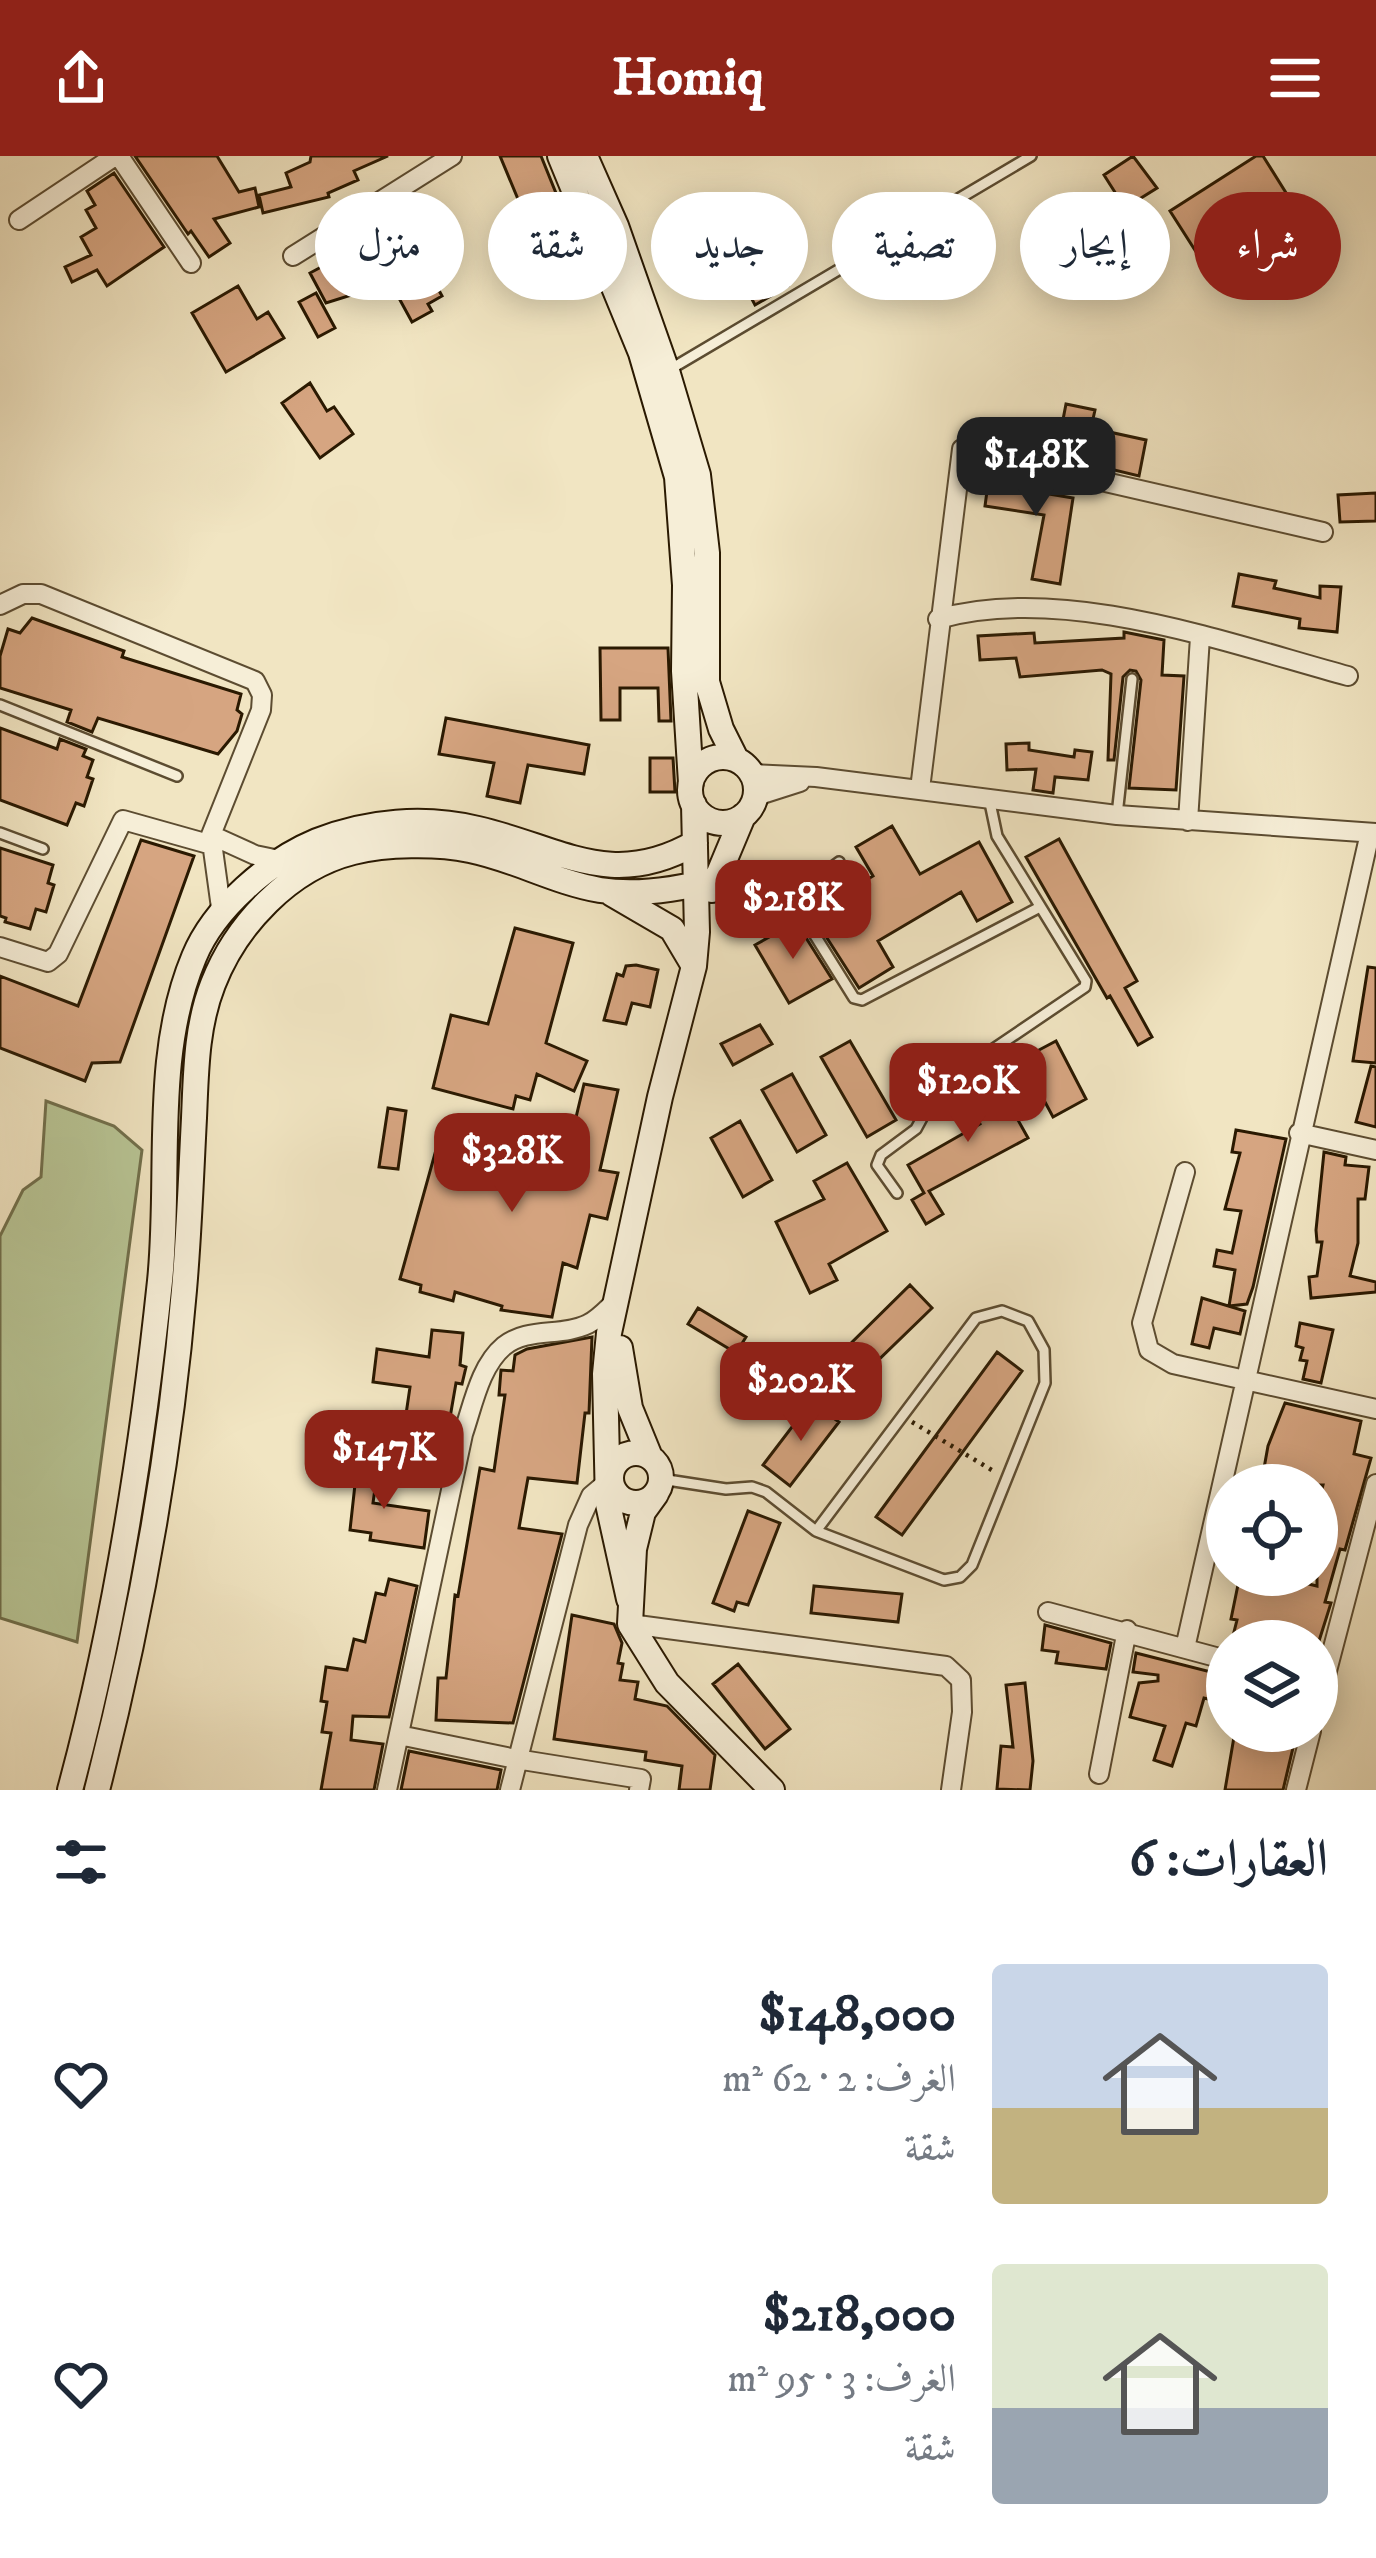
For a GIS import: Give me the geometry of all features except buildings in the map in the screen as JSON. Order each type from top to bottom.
[{"type":"main road","points":[[560,156],[640,353],[677,477],[694,843],[706,882]]},
{"type":"main road","points":[[585,156],[616,226],[688,434],[702,507],[707,682],[721,729],[747,786],[706,882],[694,966],[609,1333],[605,1374],[610,1480],[616,1495],[632,1504],[649,1500],[656,1477],[622,1379],[619,1298]]},
{"type":"main road","points":[[693,794],[703,764],[713,758],[747,786]]},
{"type":"main road","points":[[693,794],[711,820],[722,823],[747,786]]},
{"type":"main road","points":[[70,1790],[99,1679],[143,1414],[160,1277],[173,1033],[195,953],[238,896],[284,861],[327,837],[382,823],[477,828],[607,867],[649,863],[694,843]]},
{"type":"main road","points":[[97,1790],[132,1642],[159,1489],[184,1291],[199,1034],[227,950],[252,917],[284,887],[352,852],[470,850],[550,879],[605,890],[706,882]]},
{"type":"main road","points":[[605,890],[672,929],[694,966]]},
{"type":"main road","points":[[656,1477],[641,1453],[622,1456],[611,1469],[608,1504],[630,1612],[667,1683],[772,1790]]},
{"type":"main road","points":[[630,1612],[643,1512],[656,1477]]},
{"type":"street","points":[[20,220],[117,156],[191,263]]},
{"type":"street","points":[[293,256],[452,156]]},
{"type":"street","points":[[920,789],[962,449],[1323,532]]},
{"type":"street","points":[[0,605],[23,594],[41,594],[255,681],[262,695],[261,710],[212,840],[222,915]]},
{"type":"street","points":[[938,619],[971,610],[1076,611],[1142,621],[1348,676]]},
{"type":"street","points":[[1188,821],[1200,637]]},
{"type":"street","points":[[747,786],[816,777],[1117,815],[1373,833],[1299,1133],[1185,1648]]},
{"type":"street","points":[[0,947],[48,962],[58,954],[123,820],[284,861]]},
{"type":"street","points":[[1299,1133],[1376,1150]]},
{"type":"street","points":[[1185,1172],[1142,1323],[1144,1342],[1163,1361],[1376,1409]]},
{"type":"street","points":[[387,1790],[464,1434],[482,1378],[503,1346],[522,1336],[593,1323],[619,1298]]},
{"type":"street","points":[[510,1790],[578,1526],[592,1496],[610,1480]]},
{"type":"street","points":[[1338,1623],[1376,1484]]},
{"type":"street","points":[[1353,1571],[1376,1575]]},
{"type":"street","points":[[630,1612],[946,1666],[961,1681],[962,1712],[951,1790]]},
{"type":"street","points":[[1048,1612],[1206,1654]]},
{"type":"street","points":[[1099,1774],[1127,1630]]},
{"type":"street","points":[[399,1735],[516,1760],[641,1779],[639,1790]]},
{"type":"street","points":[[1296,1790],[1306,1752]]},
{"type":"lane","points":[[667,371],[1031,156]]},
{"type":"lane","points":[[1117,815],[1132,679]]},
{"type":"lane","points":[[0,705],[177,776]]},
{"type":"lane","points":[[897,1193],[878,1165],[881,1155],[916,1129],[935,1094],[958,1073],[1085,987],[1086,981],[998,836],[988,798]]},
{"type":"lane","points":[[0,833],[43,849]]},
{"type":"lane","points":[[839,862],[799,892],[796,905],[854,998],[862,1000],[1040,907]]},
{"type":"lane","points":[[656,1477],[726,1489],[752,1487],[766,1492],[816,1532],[944,1580],[960,1577],[972,1565],[1045,1383],[1044,1350],[1028,1321],[1002,1311],[976,1318],[816,1532]]},
{"type":"path","points":[[902,1416],[1006,1478]]},
{"type":"green space","points":[[46,1101],[114,1126],[142,1150],[77,1642],[0,1618],[0,1236],[23,1190],[41,1177]]}]
